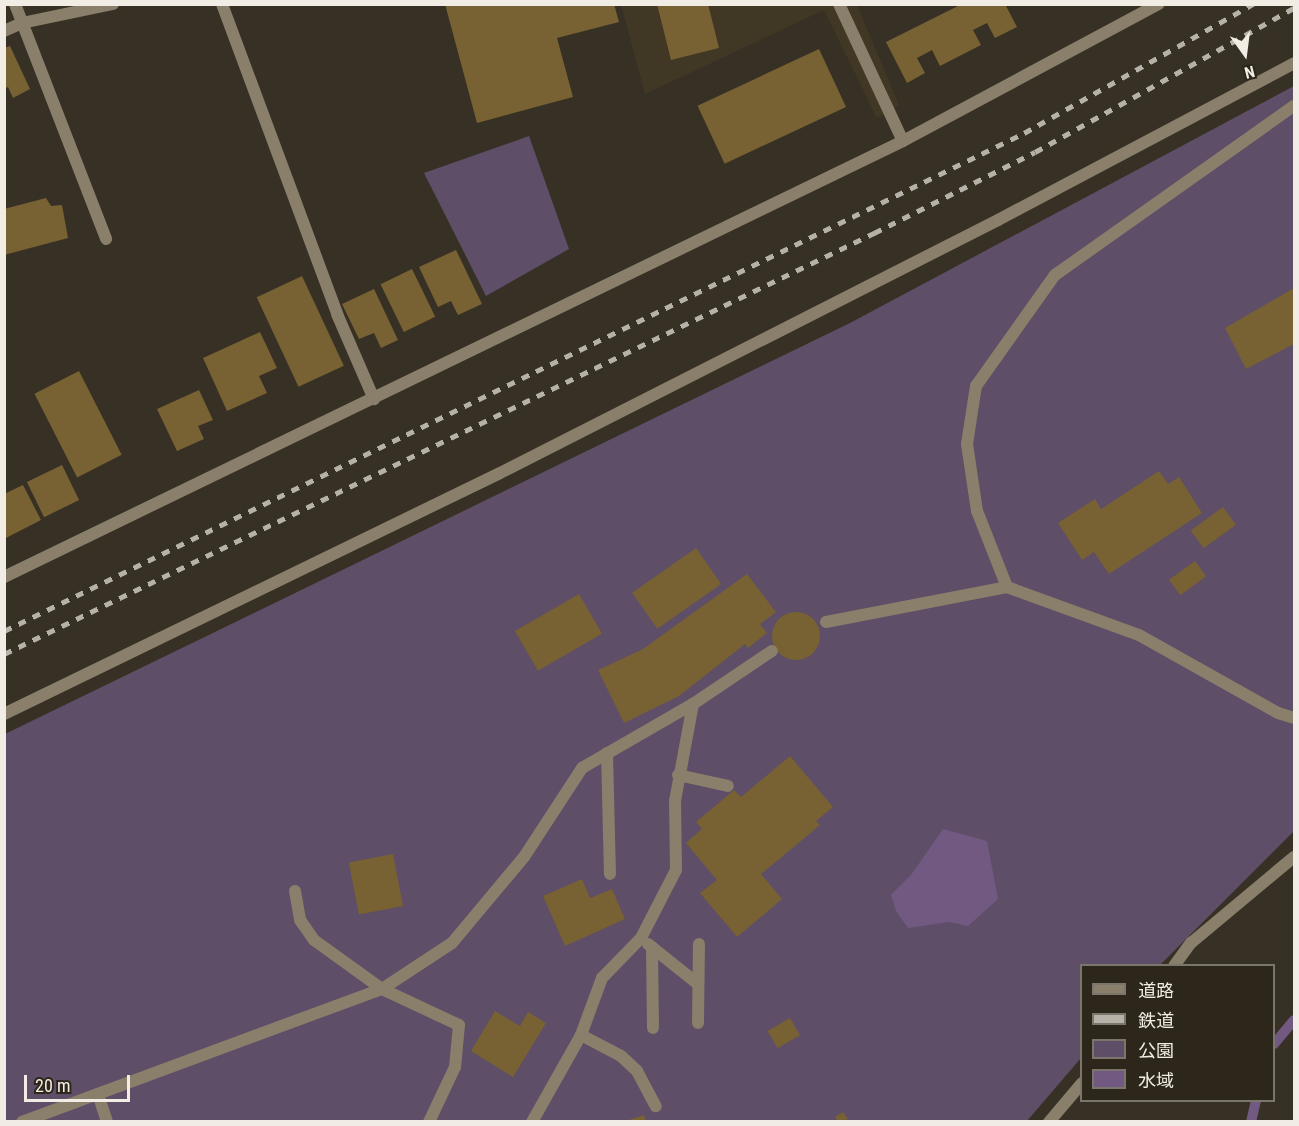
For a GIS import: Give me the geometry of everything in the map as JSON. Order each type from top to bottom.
[{"type":"street","points":[[15,4],[106,239]]},
{"type":"street","points":[[4,31],[22,23],[114,4]]},
{"type":"street","points":[[222,4],[337,314],[374,399]]},
{"type":"street","points":[[838,4],[903,141]]},
{"type":"street","points":[[4,577],[903,141],[1159,4]]},
{"type":"street","points":[[4,714],[500,473],[998,220],[1294,63]]},
{"type":"street","points":[[1007,587],[977,511],[968,444],[976,386],[1054,275],[1294,106]]},
{"type":"street","points":[[826,622],[1007,587],[1139,635],[1278,713],[1294,718]]},
{"type":"street","points":[[22,1122],[382,989],[452,943],[524,857],[582,768],[693,704],[772,651]]},
{"type":"street","points":[[532,1122],[581,1035],[602,978],[641,938],[676,870],[678,776],[693,704]]},
{"type":"street","points":[[608,753],[610,874]]},
{"type":"street","points":[[678,776],[728,786]]},
{"type":"street","points":[[1176,964],[1191,944],[1294,856]]},
{"type":"street","points":[[295,891],[300,920],[314,940],[382,989],[459,1025],[454,1067],[429,1122]]},
{"type":"street","points":[[641,938],[698,984]]},
{"type":"street","points":[[698,1023],[699,944]]},
{"type":"street","points":[[652,947],[653,1028]]},
{"type":"street","points":[[581,1035],[621,1056],[637,1071],[656,1106]]},
{"type":"street","points":[[1049,1122],[1080,1085]]},
{"type":"street","points":[[98,1094],[107,1122]]},
{"type":"shaded area","points":[[621,5],[857,5],[899,105],[877,118],[824,10],[645,94]]},
{"type":"green space","points":[[1294,86],[1294,831],[1161,964],[1080,964],[1080,1059],[1027,1121],[5,1122],[5,734],[850,323]]},
{"type":"green space","points":[[529,136],[569,249],[486,296],[424,173]]},
{"type":"water","points":[[943,829],[987,841],[998,899],[968,926],[949,922],[908,928],[896,911],[891,895],[911,875]]},
{"type":"building","points":[[445,4],[614,4],[619,22],[557,38],[573,97],[477,123]]},
{"type":"building","points":[[657,4],[708,4],[719,48],[671,60]]},
{"type":"building","points":[[962,4],[1005,4],[1017,27],[995,38],[987,23],[973,30],[981,45],[940,66],[932,50],[917,58],[925,73],[907,83],[886,42]]},
{"type":"building","points":[[10,46],[30,89],[13,98],[8,87],[4,89],[4,48]]},
{"type":"building","points":[[819,49],[846,107],[725,164],[698,106]]},
{"type":"building","points":[[46,198],[51,206],[62,205],[68,238],[4,255],[4,209]]},
{"type":"building","points":[[456,250],[482,304],[458,315],[451,301],[438,307],[419,267]]},
{"type":"building","points":[[412,269],[435,317],[404,332],[381,284]]},
{"type":"building","points":[[302,276],[344,366],[299,387],[257,297]]},
{"type":"building","points":[[1294,288],[1294,344],[1246,369],[1225,328]]},
{"type":"building","points":[[374,289],[398,340],[381,348],[374,333],[359,339],[342,304]]},
{"type":"building","points":[[260,332],[277,368],[259,376],[267,393],[227,411],[203,358]]},
{"type":"building","points":[[79,371],[122,455],[77,477],[34,394]]},
{"type":"building","points":[[199,390],[213,420],[198,426],[204,439],[177,451],[157,409]]},
{"type":"building","points":[[62,465],[79,500],[44,517],[27,482]]},
{"type":"building","points":[[1159,471],[1168,484],[1179,477],[1202,513],[1109,574],[1094,552],[1082,560],[1058,523],[1095,499],[1101,509]]},
{"type":"building","points":[[23,485],[41,520],[6,538],[4,494]]},
{"type":"building","points":[[1223,507],[1236,525],[1204,548],[1191,531]]},
{"type":"building","points":[[696,548],[721,584],[657,629],[632,593]]},
{"type":"building","points":[[1195,561],[1206,576],[1180,595],[1169,580]]},
{"type":"building","points":[[747,574],[776,612],[760,624],[767,633],[748,648],[745,644],[679,696],[624,723],[598,670],[643,649]]},
{"type":"building","points":[[579,594],[602,634],[538,671],[515,631]]},
{"type":"building","points":[[791,612],[801,612],[813,619],[820,631],[820,641],[813,653],[801,660],[791,660],[776,649],[772,641],[772,631],[783,616]]},
{"type":"building","points":[[790,756],[833,807],[816,821],[820,825],[761,874],[782,899],[737,937],[700,893],[717,880],[686,843],[702,829],[696,822],[734,790],[741,797]]},
{"type":"building","points":[[393,854],[403,906],[359,915],[349,863]]},
{"type":"building","points":[[582,879],[590,898],[612,889],[625,919],[565,946],[543,896]]},
{"type":"building","points":[[495,1011],[520,1026],[528,1012],[546,1023],[513,1077],[471,1051]]},
{"type":"building","points":[[790,1018],[800,1035],[777,1048],[767,1031]]},
{"type":"building","points":[[843,1112],[848,1119],[838,1122],[835,1117]]},
{"type":"building","points":[[644,1115],[646,1122],[626,1122],[626,1121]]},
{"type":"waterway","points":[[1275,1043],[1294,1020]]},
{"type":"waterway","points":[[1251,1122],[1256,1102]]},
{"type":"railway","points":[[4,631],[1024,133],[1253,4]]},
{"type":"railway","points":[[4,654],[874,233],[1035,152],[1294,8]]}]
